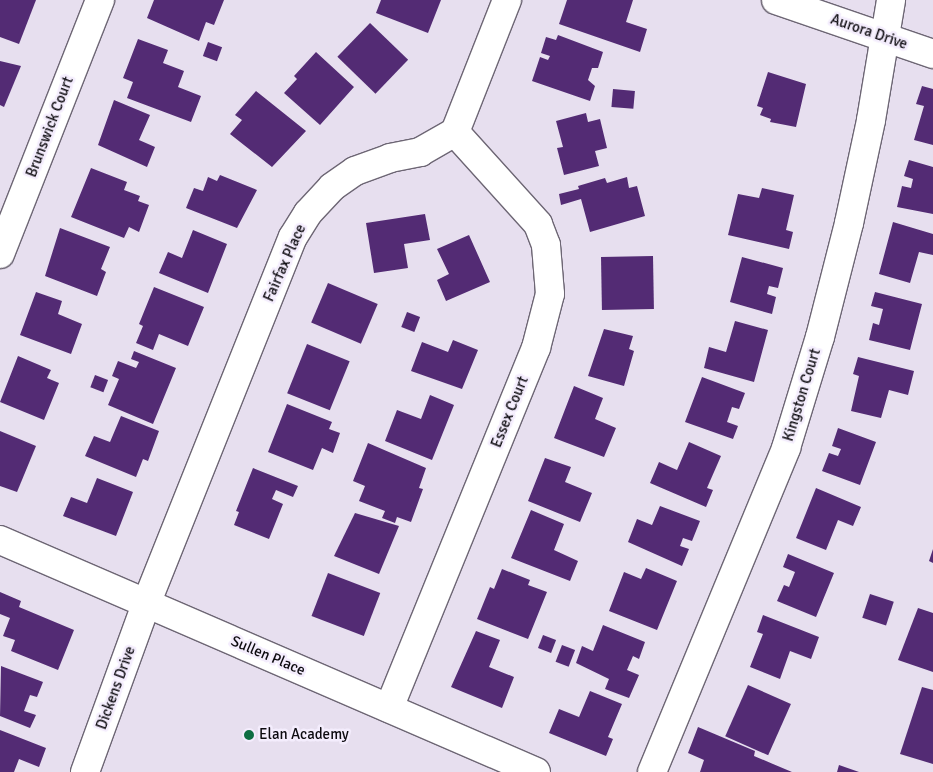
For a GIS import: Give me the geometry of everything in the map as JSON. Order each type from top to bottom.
[{"type":"street","name":"Brunswick Court","points":[[0,254],[100,0]]},
{"type":"street","points":[[455,132],[507,0]]},
{"type":"street","name":"Aurora Drive","points":[[776,0],[933,54]]},
{"type":"street","name":"Kingston Court","points":[[652,772],[786,448],[820,336],[848,223],[871,120],[891,0]]},
{"type":"street","name":"Fairfax Place","points":[[146,604],[283,262],[308,214],[332,187],[355,172],[390,158],[420,152],[455,132]]},
{"type":"street","name":"Essex Court","points":[[390,708],[536,348],[550,294],[546,245],[538,224],[455,132]]},
{"type":"street","name":"Sullen Place","points":[[0,540],[536,772]]},
{"type":"street","name":"Dickens Drive","points":[[85,772],[146,604]]},
{"type":"building","points":[[0,0],[36,0],[19,44],[0,37]]},
{"type":"building","points":[[154,0],[224,0],[214,25],[206,22],[199,41],[147,18]]},
{"type":"building","points":[[381,0],[441,0],[428,33],[376,13]]},
{"type":"building","points":[[567,0],[633,0],[626,22],[647,29],[640,52],[559,24]]},
{"type":"building","points":[[370,23],[408,60],[375,94],[337,57]]},
{"type":"building","points":[[558,35],[603,52],[598,68],[592,68],[588,80],[595,86],[590,101],[532,81],[540,57],[548,60],[550,56],[541,53],[546,37],[556,40]]},
{"type":"building","points":[[138,39],[168,50],[163,63],[184,71],[178,87],[201,96],[191,122],[127,98],[133,82],[123,78]]},
{"type":"building","points":[[208,42],[222,47],[217,61],[203,56]]},
{"type":"building","points":[[316,52],[354,87],[320,125],[284,93],[297,79],[294,76]]},
{"type":"building","points":[[0,61],[21,66],[4,107],[0,105]]},
{"type":"building","points":[[768,72],[806,84],[796,127],[770,122],[771,119],[760,115],[763,108],[757,106]]},
{"type":"building","points":[[922,86],[933,89],[933,145],[914,140],[924,106],[916,104]]},
{"type":"building","points":[[613,89],[635,91],[633,109],[611,107]]},
{"type":"building","points":[[256,91],[306,131],[272,167],[230,134],[242,120],[235,115]]},
{"type":"building","points":[[114,100],[150,115],[139,140],[155,147],[147,167],[98,145]]},
{"type":"building","points":[[586,113],[588,122],[600,119],[607,148],[595,151],[599,166],[564,175],[557,148],[563,147],[556,121]]},
{"type":"building","points":[[909,160],[933,167],[933,214],[897,207],[902,186],[911,188],[913,179],[904,176]]},
{"type":"building","points":[[91,168],[127,182],[124,190],[140,196],[138,201],[149,205],[139,232],[129,227],[124,238],[71,217]]},
{"type":"building","points":[[220,175],[257,190],[237,228],[186,208],[194,188],[203,191],[208,177],[217,181]]},
{"type":"building","points":[[627,177],[629,188],[637,186],[645,216],[590,232],[581,199],[561,205],[559,194],[579,189],[578,186],[605,178],[607,183]]},
{"type":"building","points":[[762,188],[794,195],[786,230],[793,232],[789,249],[728,235],[738,194],[759,198]]},
{"type":"building","points":[[425,214],[430,240],[404,244],[408,268],[374,273],[366,223]]},
{"type":"building","points":[[893,222],[933,234],[933,255],[919,252],[910,283],[879,274]]},
{"type":"building","points":[[60,228],[110,247],[101,269],[106,272],[97,296],[45,276]]},
{"type":"building","points":[[193,230],[227,244],[208,293],[159,273],[168,252],[182,258]]},
{"type":"building","points":[[469,235],[490,282],[446,301],[437,280],[449,274],[437,249]]},
{"type":"building","points":[[653,256],[654,309],[602,310],[601,257]]},
{"type":"building","points":[[742,257],[783,268],[778,288],[769,286],[767,294],[776,297],[772,314],[730,302]]},
{"type":"building","points":[[328,283],[378,304],[361,344],[311,323]]},
{"type":"building","points":[[154,287],[204,307],[188,346],[159,334],[153,350],[136,343],[143,326],[139,324]]},
{"type":"building","points":[[36,292],[62,301],[58,314],[82,324],[71,354],[20,335]]},
{"type":"building","points":[[875,292],[922,304],[910,350],[869,340],[873,323],[879,325],[883,309],[871,306]]},
{"type":"building","points":[[407,312],[420,317],[414,332],[401,327]]},
{"type":"building","points":[[735,321],[768,330],[754,382],[704,368],[709,347],[726,352]]},
{"type":"building","points":[[604,329],[633,336],[629,349],[634,351],[624,386],[588,376]]},
{"type":"building","points":[[453,340],[478,350],[462,389],[411,371],[422,342],[448,352]]},
{"type":"building","points":[[307,344],[350,361],[330,410],[287,393]]},
{"type":"building","points":[[134,351],[176,368],[153,424],[108,405],[119,379],[112,376],[118,361],[136,368],[139,362],[131,359]]},
{"type":"building","points":[[18,356],[51,370],[47,378],[59,383],[44,420],[0,402]]},
{"type":"building","points":[[858,357],[914,371],[908,395],[889,390],[881,418],[851,411],[859,376],[853,374]]},
{"type":"building","points":[[95,375],[108,380],[103,392],[90,387]]},
{"type":"building","points":[[702,377],[745,393],[739,409],[732,407],[727,422],[738,426],[733,439],[685,422]]},
{"type":"building","points":[[574,386],[603,398],[595,419],[616,428],[604,457],[554,438]]},
{"type":"building","points":[[430,395],[454,405],[432,460],[385,441],[397,410],[421,419]]},
{"type":"building","points":[[287,404],[332,422],[329,429],[340,433],[333,453],[322,448],[313,470],[268,452]]},
{"type":"building","points":[[121,416],[159,431],[148,461],[143,459],[136,477],[85,456],[94,436],[110,442]]},
{"type":"building","points":[[838,428],[876,442],[860,485],[822,471],[829,453],[838,456],[841,449],[832,446]]},
{"type":"building","points":[[0,431],[36,446],[17,492],[0,486]]},
{"type":"building","points":[[689,442],[721,456],[707,488],[713,490],[706,507],[650,483],[659,462],[677,470]]},
{"type":"building","points":[[368,443],[426,468],[419,488],[423,489],[411,522],[397,517],[395,523],[382,518],[385,511],[359,501],[365,486],[353,481]]},
{"type":"building","points":[[545,458],[571,467],[565,482],[592,493],[580,522],[528,501]]},
{"type":"building","points":[[253,468],[298,486],[293,497],[276,490],[272,499],[283,504],[269,539],[234,525],[239,512],[236,511]]},
{"type":"building","points":[[97,478],[133,492],[116,536],[63,516],[71,497],[87,503]]},
{"type":"building","points":[[816,488],[861,507],[853,526],[838,520],[826,550],[796,538]]},
{"type":"building","points":[[660,506],[700,521],[692,541],[683,538],[680,546],[689,549],[682,566],[628,542],[637,519],[652,525]]},
{"type":"building","points":[[531,510],[564,524],[554,550],[578,561],[570,581],[511,558]]},
{"type":"building","points":[[355,513],[399,526],[379,574],[334,556]]},
{"type":"building","points":[[933,549],[933,563],[929,561]]},
{"type":"building","points":[[788,554],[834,573],[816,617],[777,601],[784,585],[789,587],[795,572],[783,567]]},
{"type":"building","points":[[646,568],[677,581],[657,630],[609,611],[624,572],[641,579]]},
{"type":"building","points":[[502,569],[530,580],[528,585],[547,592],[528,639],[477,619],[490,587],[494,589]]},
{"type":"building","points":[[328,573],[380,593],[364,636],[312,616]]},
{"type":"building","points":[[0,592],[21,601],[19,607],[74,630],[58,670],[11,651],[15,640],[3,636],[10,618],[0,614]]},
{"type":"building","points":[[870,594],[894,602],[886,626],[862,618]]},
{"type":"building","points":[[918,608],[933,613],[933,672],[898,660]]},
{"type":"building","points":[[763,615],[819,637],[811,659],[790,651],[780,679],[750,667],[763,634],[757,632]]},
{"type":"building","points":[[603,625],[645,642],[639,659],[633,656],[627,670],[639,675],[629,698],[605,689],[609,679],[576,663],[582,646],[593,651]]},
{"type":"building","points":[[476,631],[500,640],[489,667],[514,677],[502,708],[451,687]]},
{"type":"building","points":[[543,635],[556,640],[551,653],[538,648]]},
{"type":"building","points":[[562,645],[575,650],[569,667],[556,662]]},
{"type":"building","points":[[1,666],[43,682],[37,697],[30,695],[24,711],[36,715],[30,728],[0,716]]},
{"type":"building","points":[[748,685],[791,704],[768,755],[725,736]]},
{"type":"building","points":[[922,687],[933,690],[933,764],[900,754]]},
{"type":"building","points":[[590,691],[622,704],[608,737],[613,739],[606,756],[549,733],[559,709],[579,717]]},
{"type":"building","points":[[698,727],[755,751],[754,756],[792,772],[700,772],[704,760],[688,753]]},
{"type":"building","points":[[0,730],[46,748],[39,767],[19,759],[14,772],[0,772]]},
{"type":"building","points":[[839,765],[859,772],[837,772]]},
{"type":"place","name":"Elan Academy","points":[[249,735]]}]
